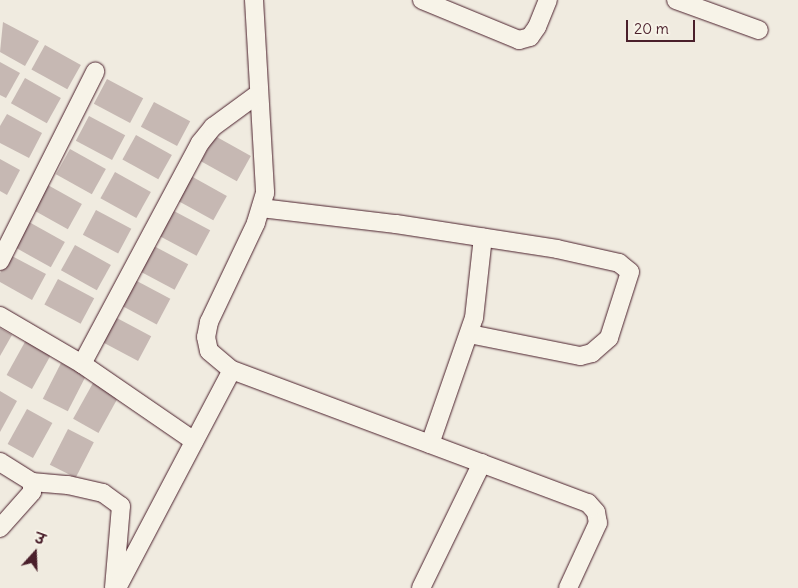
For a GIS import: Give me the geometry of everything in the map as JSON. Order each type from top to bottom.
[{"type":"street","points":[[254,0],[265,193],[261,208],[206,337],[209,351],[232,370],[588,503],[596,512],[595,534],[568,588]]},
{"type":"street","points":[[422,0],[519,40],[530,37],[538,27],[548,0]]},
{"type":"street","points":[[676,0],[759,30]]},
{"type":"street","points":[[0,262],[95,72]]},
{"type":"street","points":[[82,364],[200,143],[213,127],[258,94]]},
{"type":"street","points":[[261,208],[483,237],[619,264],[630,272],[609,338],[592,354],[580,356],[470,334]]},
{"type":"street","points":[[430,444],[470,334],[478,296],[483,237]]},
{"type":"street","points":[[0,316],[82,364],[194,442]]},
{"type":"street","points":[[116,588],[232,370]]},
{"type":"street","points":[[0,462],[32,482],[68,485],[103,493],[121,506],[116,588]]},
{"type":"street","points":[[421,588],[482,463]]},
{"type":"street","points":[[0,528],[32,492],[32,482]]},
{"type":"building","points":[[3,22],[39,41],[25,66],[0,52]]},
{"type":"building","points":[[45,45],[81,65],[67,89],[31,69]]},
{"type":"building","points":[[0,62],[20,73],[6,98],[0,95]]},
{"type":"building","points":[[25,78],[61,98],[47,123],[11,103]]},
{"type":"building","points":[[107,79],[143,98],[130,123],[94,104]]},
{"type":"building","points":[[154,102],[190,121],[177,146],[141,127]]},
{"type":"building","points":[[7,114],[42,133],[29,158],[0,143],[0,126]]},
{"type":"building","points":[[89,116],[125,135],[112,160],[76,141]]},
{"type":"building","points":[[136,135],[172,155],[158,179],[122,159]]},
{"type":"building","points":[[215,136],[251,156],[237,181],[201,161]]},
{"type":"building","points":[[70,149],[106,169],[92,194],[56,174]]},
{"type":"building","points":[[0,159],[20,170],[7,195],[0,191]]},
{"type":"building","points":[[115,172],[151,192],[136,218],[100,198]]},
{"type":"building","points":[[191,176],[227,196],[213,220],[177,200]]},
{"type":"building","points":[[46,184],[82,204],[68,229],[32,209]]},
{"type":"building","points":[[96,210],[131,229],[118,254],[83,235]]},
{"type":"building","points":[[174,211],[210,230],[197,256],[160,237]]},
{"type":"building","points":[[29,222],[65,242],[51,267],[15,247]]},
{"type":"building","points":[[75,245],[111,265],[97,290],[61,270]]},
{"type":"building","points":[[152,245],[188,264],[175,290],[138,271]]},
{"type":"building","points":[[10,255],[46,274],[32,300],[0,282],[0,273]]},
{"type":"building","points":[[58,279],[94,298],[81,324],[44,305]]},
{"type":"building","points":[[135,280],[170,299],[157,324],[121,306]]},
{"type":"building","points":[[115,317],[151,336],[138,361],[102,342]]},
{"type":"building","points":[[0,328],[12,335],[0,356]]},
{"type":"building","points":[[26,340],[51,354],[32,389],[7,375]]},
{"type":"building","points":[[61,363],[86,376],[68,411],[43,399]]},
{"type":"building","points":[[93,383],[118,397],[98,433],[73,419]]},
{"type":"building","points":[[0,391],[17,401],[0,432]]},
{"type":"building","points":[[27,409],[52,423],[33,458],[8,444]]},
{"type":"building","points":[[68,429],[94,442],[76,478],[50,465]]}]
